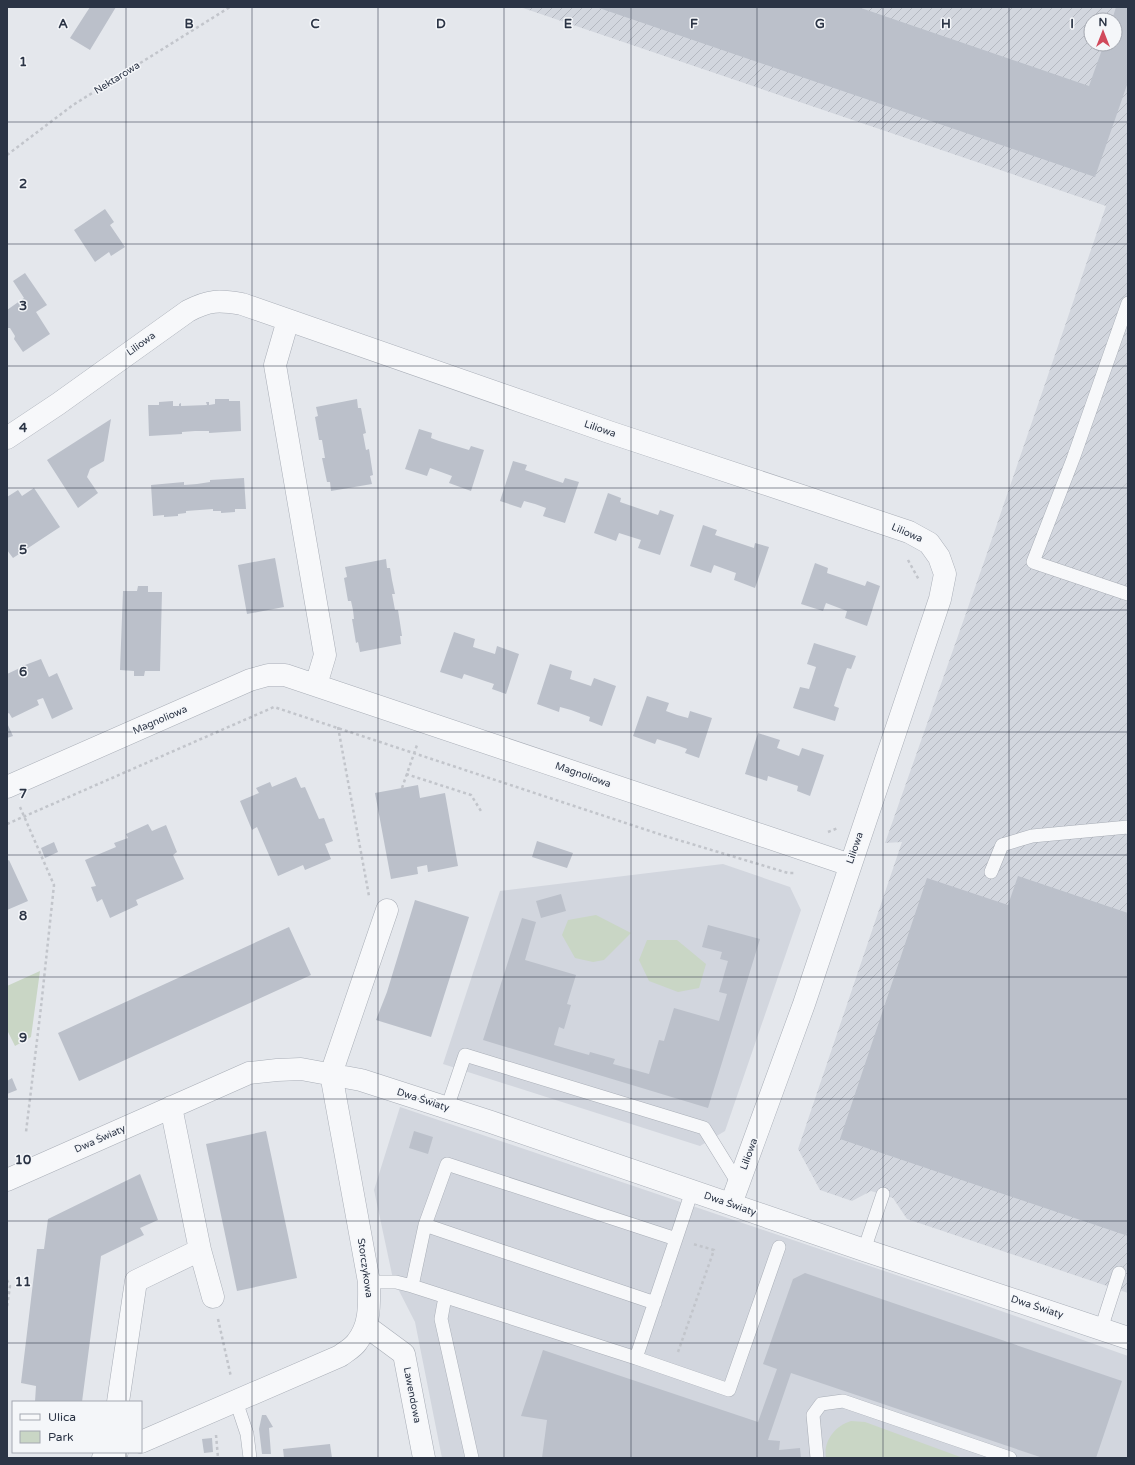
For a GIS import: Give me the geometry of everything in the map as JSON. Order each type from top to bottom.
[{"type":"street","name":"Liliowa","points":[[7,438],[58,404],[188,311],[202,304],[221,301],[242,304],[609,432],[909,532],[929,543],[939,556],[945,574],[940,599],[804,1004],[731,1204]]},
{"type":"street","points":[[288,320],[275,365],[325,655],[316,685]]},
{"type":"street","name":"Magnoliowa","points":[[9,786],[250,680],[268,675],[285,675],[850,865]]},
{"type":"street","points":[[331,1074],[379,906]]},
{"type":"street","name":"Dwa Światy","points":[[7,1180],[249,1073],[301,1069],[361,1080],[1128,1338]]},
{"type":"street","name":"Storczykowa","points":[[142,1442],[340,1356],[356,1343],[366,1326],[370,1310],[369,1282],[331,1074]]},
{"type":"street","points":[[171,1107],[200,1250],[213,1298]]},
{"type":"street","points":[[118,1401],[136,1281],[200,1250]]},
{"type":"street","name":"Lawendowa","points":[[366,1326],[404,1354],[424,1458]]},
{"type":"street","points":[[104,1458],[115,1453]]},
{"type":"lane","points":[[1128,303],[1073,459],[1033,562],[1128,594]]},
{"type":"lane","points":[[991,872],[1002,845],[1032,836],[1128,827]]},
{"type":"lane","points":[[447,1108],[465,1055],[704,1128],[738,1183]]},
{"type":"lane","points":[[412,1286],[425,1225],[447,1164],[676,1239]]},
{"type":"lane","points":[[636,1358],[692,1191]]},
{"type":"lane","points":[[864,1250],[883,1194]]},
{"type":"lane","points":[[425,1225],[655,1303]]},
{"type":"lane","points":[[369,1282],[396,1282],[412,1286],[636,1358],[729,1390],[779,1247]]},
{"type":"lane","points":[[1101,1329],[1119,1273]]},
{"type":"lane","points":[[445,1297],[441,1319],[472,1458]]},
{"type":"lane","points":[[236,1401],[247,1434],[250,1458]]},
{"type":"lane","points":[[817,1458],[812,1415],[821,1404],[843,1401],[1010,1458]]},
{"type":"path","name":"Nektarowa","points":[[7,155],[73,106],[225,12],[230,7]]},
{"type":"path","points":[[905,555],[921,583]]},
{"type":"path","points":[[7,824],[274,707],[664,836],[788,873],[801,873]]},
{"type":"path","points":[[402,788],[426,722]]},
{"type":"path","points":[[338,727],[379,906]]},
{"type":"path","points":[[406,774],[471,795],[481,811]]},
{"type":"path","points":[[9,786],[24,816],[54,885],[42,1007],[26,1132]]},
{"type":"path","points":[[824,834],[842,826]]},
{"type":"path","points":[[672,1371],[714,1250]]},
{"type":"path","points":[[7,1280],[10,1286],[7,1307]]},
{"type":"path","points":[[213,1298],[236,1401]]},
{"type":"shaded area","points":[[520,7],[1128,7],[1128,1293],[907,1219],[893,1198],[871,1191],[852,1201],[820,1190],[798,1149],[902,842],[885,843],[984,562],[1106,206]]},
{"type":"shaded area","points":[[723,864],[790,887],[801,910],[725,1131],[700,1146],[443,1064],[500,891]]},
{"type":"shaded area","points":[[400,1107],[970,1300],[1128,1356],[1128,1458],[442,1458],[415,1322],[393,1279],[374,1190]]},
{"type":"green space","points":[[596,915],[631,933],[604,960],[593,962],[575,958],[562,935],[568,920]]},
{"type":"green space","points":[[647,940],[677,940],[706,964],[699,988],[678,992],[649,981],[639,960]]},
{"type":"green space","points":[[40,971],[31,1037],[15,1046],[7,1030],[7,986]]},
{"type":"green space","points":[[851,1421],[865,1422],[963,1458],[826,1458],[826,1446],[831,1435],[840,1426]]},
{"type":"building","points":[[90,7],[116,7],[90,50],[70,38]]},
{"type":"building","points":[[596,7],[858,7],[1089,86],[1101,52],[1123,52],[1123,12],[1114,12],[1116,7],[1128,7],[1128,82],[1095,177]]},
{"type":"building","points":[[105,209],[114,222],[110,225],[125,247],[111,256],[109,252],[95,262],[74,230]]},
{"type":"building","points":[[25,273],[47,305],[36,312],[50,334],[23,352],[14,339],[15,336],[10,328],[7,328],[7,310],[24,298],[13,281]]},
{"type":"building","points":[[215,399],[240,401],[241,431],[209,433],[209,431],[195,431],[182,432],[182,434],[149,436],[148,405],[159,405],[159,402],[173,401],[173,406],[179,406],[181,403],[181,406],[207,405],[206,402],[209,402],[209,405],[215,404]]},
{"type":"building","points":[[357,399],[358,408],[361,408],[366,433],[363,434],[366,450],[369,449],[373,475],[370,476],[372,484],[331,491],[330,482],[327,482],[322,458],[325,458],[322,440],[319,440],[315,417],[318,416],[316,407]]},
{"type":"building","points":[[111,419],[104,461],[90,469],[87,477],[98,493],[78,508],[47,460]]},
{"type":"building","points":[[419,429],[432,433],[431,438],[439,441],[469,450],[471,446],[484,450],[471,491],[449,483],[452,476],[430,468],[427,476],[405,469]]},
{"type":"building","points":[[513,461],[527,465],[525,470],[563,483],[565,478],[579,482],[565,523],[543,516],[546,508],[535,504],[524,501],[521,508],[500,501]]},
{"type":"building","points":[[244,478],[246,509],[235,509],[235,512],[221,513],[221,511],[213,511],[213,509],[186,511],[186,513],[178,514],[178,516],[153,516],[151,485],[184,482],[184,485],[210,482],[210,480]]},
{"type":"building","points":[[34,488],[60,527],[13,558],[7,550],[7,497],[18,490],[22,496]]},
{"type":"building","points":[[608,493],[621,498],[620,502],[658,515],[660,510],[674,515],[660,555],[638,548],[641,540],[619,533],[616,541],[594,533]]},
{"type":"building","points":[[703,525],[717,530],[715,535],[754,548],[755,543],[769,547],[755,588],[734,580],[736,573],[714,565],[711,573],[690,566]]},
{"type":"building","points":[[275,558],[284,607],[247,614],[238,565]]},
{"type":"building","points":[[386,559],[387,568],[390,568],[395,594],[392,594],[395,610],[398,610],[402,636],[400,636],[401,644],[360,652],[358,642],[356,643],[351,601],[348,601],[344,578],[347,577],[345,567]]},
{"type":"building","points":[[815,563],[828,568],[827,573],[865,586],[867,581],[880,586],[867,626],[845,618],[847,611],[826,603],[823,611],[801,604]]},
{"type":"building","points":[[138,586],[148,586],[148,592],[162,592],[160,671],[145,671],[144,676],[134,676],[134,671],[120,670],[123,591],[137,591]]},
{"type":"building","points":[[454,632],[475,639],[473,647],[495,654],[497,646],[519,654],[506,694],[492,689],[494,684],[464,674],[462,679],[440,672]]},
{"type":"building","points":[[814,643],[856,656],[851,669],[847,668],[834,706],[839,708],[835,721],[793,708],[800,687],[809,689],[816,667],[807,664]]},
{"type":"building","points":[[41,659],[49,677],[57,673],[73,709],[52,719],[43,698],[37,700],[39,705],[12,718],[9,713],[7,714],[7,674],[22,667],[22,665]]},
{"type":"building","points":[[550,664],[572,671],[570,679],[591,686],[594,678],[616,686],[602,726],[589,721],[590,717],[571,710],[560,707],[559,712],[537,704]]},
{"type":"building","points":[[647,696],[669,703],[666,711],[677,715],[688,718],[690,711],[712,718],[699,758],[685,753],[687,749],[679,746],[657,739],[655,744],[633,736]]},
{"type":"building","points":[[7,723],[13,736],[7,738]]},
{"type":"building","points":[[758,733],[780,740],[777,748],[799,756],[802,748],[824,755],[810,796],[797,791],[798,786],[768,776],[767,781],[745,774]]},
{"type":"building","points":[[296,777],[301,788],[305,787],[319,819],[324,818],[333,841],[325,844],[331,859],[305,870],[303,865],[278,876],[257,827],[252,830],[240,801],[259,793],[256,788],[270,782],[272,787]]},
{"type":"building","points":[[418,785],[420,798],[445,793],[458,866],[428,872],[427,865],[417,867],[418,874],[391,879],[375,793]]},
{"type":"building","points":[[148,824],[152,831],[166,825],[177,852],[173,855],[184,879],[136,900],[138,905],[110,918],[102,899],[97,902],[91,887],[96,886],[85,860],[116,847],[114,843],[128,838],[126,834]]},
{"type":"building","points":[[537,841],[573,853],[567,868],[532,857]]},
{"type":"building","points":[[54,842],[58,852],[45,858],[41,848]]},
{"type":"building","points":[[9,860],[28,901],[7,910],[7,861]]},
{"type":"building","points":[[1018,876],[1128,913],[1128,1236],[840,1139],[927,878],[1008,905]]},
{"type":"building","points":[[561,894],[566,911],[541,918],[536,901]]},
{"type":"building","points":[[415,900],[469,917],[431,1037],[376,1020],[387,992]]},
{"type":"building","points":[[522,918],[536,922],[525,960],[576,975],[567,1004],[571,1005],[564,1029],[559,1027],[554,1045],[589,1055],[590,1052],[615,1059],[613,1064],[649,1074],[659,1040],[664,1041],[674,1008],[719,1021],[727,994],[719,992],[728,961],[720,959],[722,952],[702,947],[708,925],[760,939],[708,1108],[483,1040]]},
{"type":"building","points":[[289,927],[311,975],[79,1081],[58,1033]]},
{"type":"building","points":[[12,1078],[17,1090],[7,1094],[7,1081]]},
{"type":"building","points":[[266,1131],[297,1278],[237,1291],[206,1144]]},
{"type":"building","points":[[414,1131],[433,1137],[428,1154],[409,1148]]},
{"type":"building","points":[[140,1174],[158,1220],[140,1228],[144,1235],[101,1256],[82,1401],[35,1401],[36,1386],[21,1383],[37,1249],[44,1249],[48,1219]]},
{"type":"building","points":[[805,1273],[1122,1381],[1096,1458],[1043,1458],[791,1373],[768,1440],[780,1441],[779,1450],[800,1448],[801,1458],[542,1458],[547,1420],[521,1416],[543,1350],[758,1422],[777,1369],[763,1364],[793,1279]]},
{"type":"building","points":[[262,1415],[266,1415],[273,1427],[269,1428],[271,1454],[262,1454],[259,1429]]},
{"type":"building","points":[[212,1438],[213,1452],[204,1453],[202,1439]]},
{"type":"building","points":[[330,1444],[332,1458],[284,1458],[283,1449]]}]
